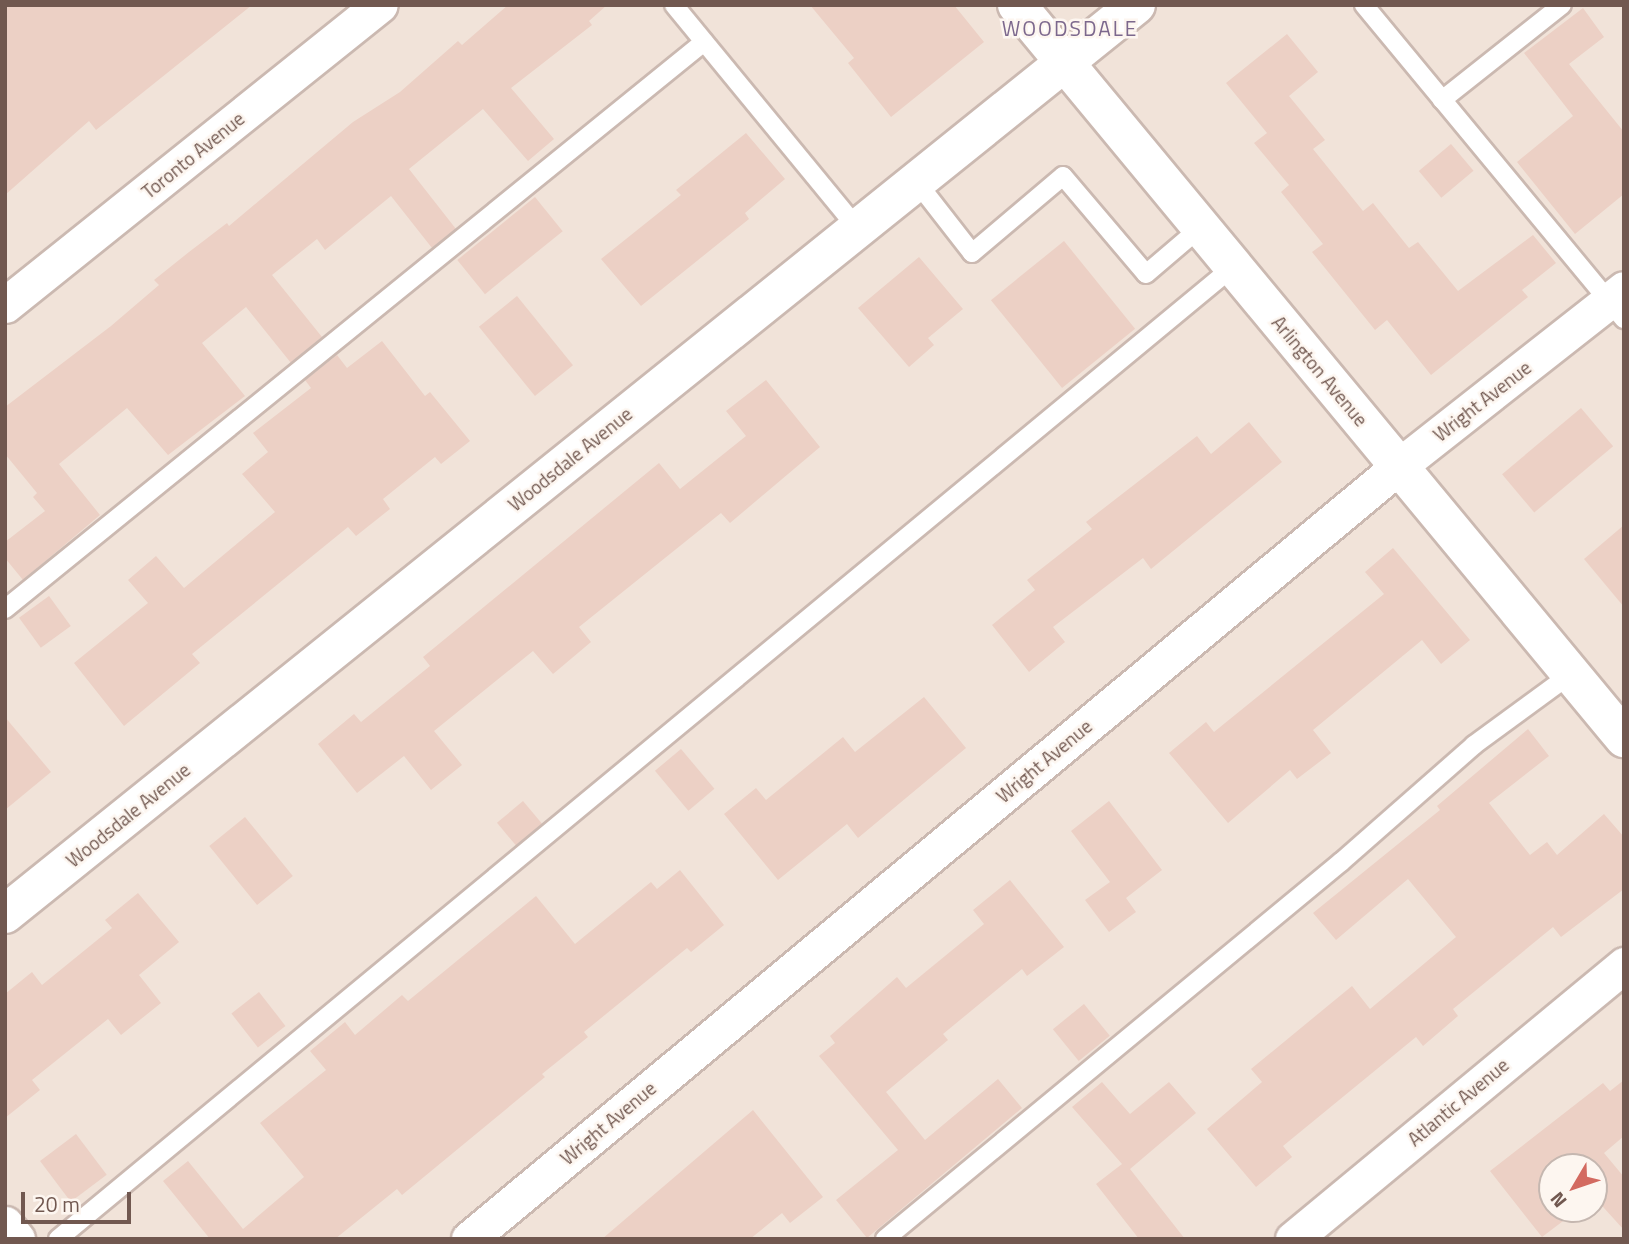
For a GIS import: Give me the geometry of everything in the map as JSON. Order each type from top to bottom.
[{"type":"street","name":"Toronto Avenue","points":[[5,305],[380,5]]},
{"type":"street","name":"Arlington Avenue","points":[[1017,5],[1624,738]]},
{"type":"street","name":"Woodsdale Avenue","points":[[5,914],[1136,5]]},
{"type":"street","name":"Wright Avenue","points":[[469,1239],[1399,466],[1619,303]]},
{"type":"street","name":"Atlantic Avenue","points":[[1293,1239],[1624,965]]},
{"type":"street","points":[[5,1224],[17,1239]]},
{"type":"lane","points":[[674,5],[858,228]]},
{"type":"lane","points":[[1364,5],[1442,100],[1619,303]]},
{"type":"lane","points":[[1442,100],[1562,5]]},
{"type":"lane","points":[[5,609],[704,42]]},
{"type":"lane","points":[[916,181],[972,253],[1063,176],[1146,274],[1200,227]]},
{"type":"lane","points":[[58,1239],[1234,267]]},
{"type":"lane","points":[[885,1239],[1341,862],[1474,745],[1572,674]]},
{"type":"shaded area","points":[[5,5],[1624,5],[1624,1239],[5,1239]]},
{"type":"building","points":[[5,5],[252,5],[96,130],[89,121],[5,195]]},
{"type":"building","points":[[508,5],[607,5],[589,21],[592,25],[511,88],[554,139],[528,161],[483,109],[409,169],[456,229],[432,248],[391,196],[325,250],[317,239],[272,275],[322,337],[291,363],[246,307],[202,343],[245,396],[168,455],[127,408],[59,464],[100,515],[23,580],[5,558],[5,542],[45,511],[33,497],[37,493],[5,454],[5,407],[111,326],[159,285],[154,280],[189,252],[227,223],[229,226],[353,122],[400,92],[458,41],[462,45]]},
{"type":"building","points":[[810,5],[954,5],[984,42],[891,117],[848,63],[854,58]]},
{"type":"building","points":[[1583,8],[1604,37],[1569,64],[1624,132],[1624,194],[1575,234],[1517,162],[1573,116],[1524,53]]},
{"type":"building","points":[[1287,34],[1318,72],[1289,96],[1325,140],[1313,149],[1363,211],[1373,203],[1409,248],[1418,242],[1458,291],[1533,235],[1556,263],[1522,290],[1528,297],[1431,375],[1387,320],[1375,330],[1312,252],[1323,244],[1281,192],[1289,185],[1254,143],[1267,133],[1226,83]]},
{"type":"building","points":[[746,133],[785,179],[745,213],[749,219],[641,306],[601,259],[681,195],[676,190]]},
{"type":"building","points":[[1451,144],[1473,171],[1441,198],[1419,171]]},
{"type":"building","points":[[535,197],[563,231],[485,294],[457,260]]},
{"type":"building","points":[[1064,241],[1135,329],[1062,388],[991,300]]},
{"type":"building","points":[[919,257],[963,309],[928,338],[934,345],[909,367],[858,308]]},
{"type":"building","points":[[517,296],[573,365],[535,396],[479,327]]},
{"type":"building","points":[[382,341],[425,396],[430,392],[470,441],[441,464],[435,457],[383,499],[390,509],[356,536],[348,527],[192,654],[200,663],[124,726],[74,663],[148,603],[128,580],[156,556],[184,588],[275,512],[242,474],[268,452],[253,433],[311,388],[305,380],[337,355],[347,368]]},
{"type":"building","points":[[766,380],[820,447],[730,523],[721,513],[579,627],[591,642],[553,674],[533,651],[434,731],[462,765],[431,790],[404,756],[357,793],[318,744],[354,714],[361,722],[430,666],[423,657],[659,463],[680,489],[746,436],[726,411]]},
{"type":"building","points":[[1581,408],[1613,446],[1534,513],[1502,474]]},
{"type":"building","points":[[1249,422],[1282,462],[1151,569],[1143,558],[1053,627],[1065,642],[1029,672],[992,625],[1035,590],[1027,580],[1092,529],[1086,522],[1197,436],[1211,454]]},
{"type":"building","points":[[1624,525],[1624,607],[1584,559]]},
{"type":"building","points":[[1393,548],[1470,640],[1441,664],[1422,640],[1313,730],[1331,753],[1297,779],[1290,770],[1228,823],[1169,753],[1206,722],[1214,732],[1384,594],[1365,572]]},
{"type":"building","points":[[49,596],[71,626],[41,648],[19,618]]},
{"type":"building","points":[[924,697],[966,748],[858,838],[847,824],[778,880],[724,814],[756,788],[766,800],[843,737],[855,752]]},
{"type":"building","points":[[5,717],[51,772],[5,810]]},
{"type":"building","points":[[1528,729],[1549,756],[1489,803],[1530,855],[1547,842],[1557,855],[1604,814],[1624,837],[1624,889],[1561,937],[1553,927],[1453,1009],[1458,1016],[1423,1046],[1416,1037],[1283,1146],[1292,1157],[1256,1187],[1207,1129],[1262,1082],[1251,1069],[1352,986],[1370,1009],[1456,937],[1408,879],[1336,940],[1313,913],[1440,810],[1437,806]]},
{"type":"building","points":[[681,749],[714,789],[688,811],[655,771]]},
{"type":"building","points":[[523,801],[542,824],[516,846],[497,823]]},
{"type":"building","points":[[1109,801],[1162,870],[1126,898],[1136,912],[1109,932],[1085,900],[1110,882],[1071,831]]},
{"type":"building","points":[[245,817],[293,876],[257,905],[209,846]]},
{"type":"building","points":[[680,870],[724,925],[691,952],[687,948],[584,1032],[588,1037],[542,1074],[545,1077],[402,1195],[397,1189],[335,1239],[210,1239],[163,1181],[188,1161],[243,1229],[304,1177],[260,1123],[326,1070],[310,1051],[345,1022],[355,1035],[402,995],[408,1001],[536,896],[575,944],[651,882],[657,889]]},
{"type":"building","points":[[1010,880],[1064,947],[1027,976],[1022,969],[943,1034],[948,1040],[886,1092],[925,1140],[998,1079],[1022,1108],[867,1238],[836,1200],[898,1150],[819,1056],[835,1043],[830,1036],[897,977],[906,988],[984,924],[973,910]]},
{"type":"building","points":[[138,893],[179,942],[139,975],[161,1003],[121,1035],[108,1019],[32,1080],[40,1090],[5,1118],[5,994],[32,972],[42,985],[112,928],[105,920]]},
{"type":"building","points":[[259,992],[285,1026],[258,1047],[231,1014]]},
{"type":"building","points":[[1084,1004],[1110,1036],[1079,1061],[1053,1029]]},
{"type":"building","points":[[1624,1080],[1624,1136],[1604,1153],[1538,1153],[1538,1223],[1560,1223],[1542,1237],[1490,1171],[1603,1083],[1610,1091]]},
{"type":"building","points":[[1102,1082],[1130,1114],[1169,1082],[1196,1113],[1130,1169],[1185,1239],[1139,1239],[1096,1184],[1122,1164],[1072,1107]]},
{"type":"building","points":[[753,1110],[823,1197],[790,1223],[782,1213],[750,1239],[602,1239]]},
{"type":"building","points":[[76,1134],[107,1175],[71,1202],[40,1161]]},
{"type":"building","points":[[1608,1158],[1624,1177],[1624,1230],[1608,1212]]},
{"type":"district","name":"WOODSDALE","points":[[1070,28]]}]
